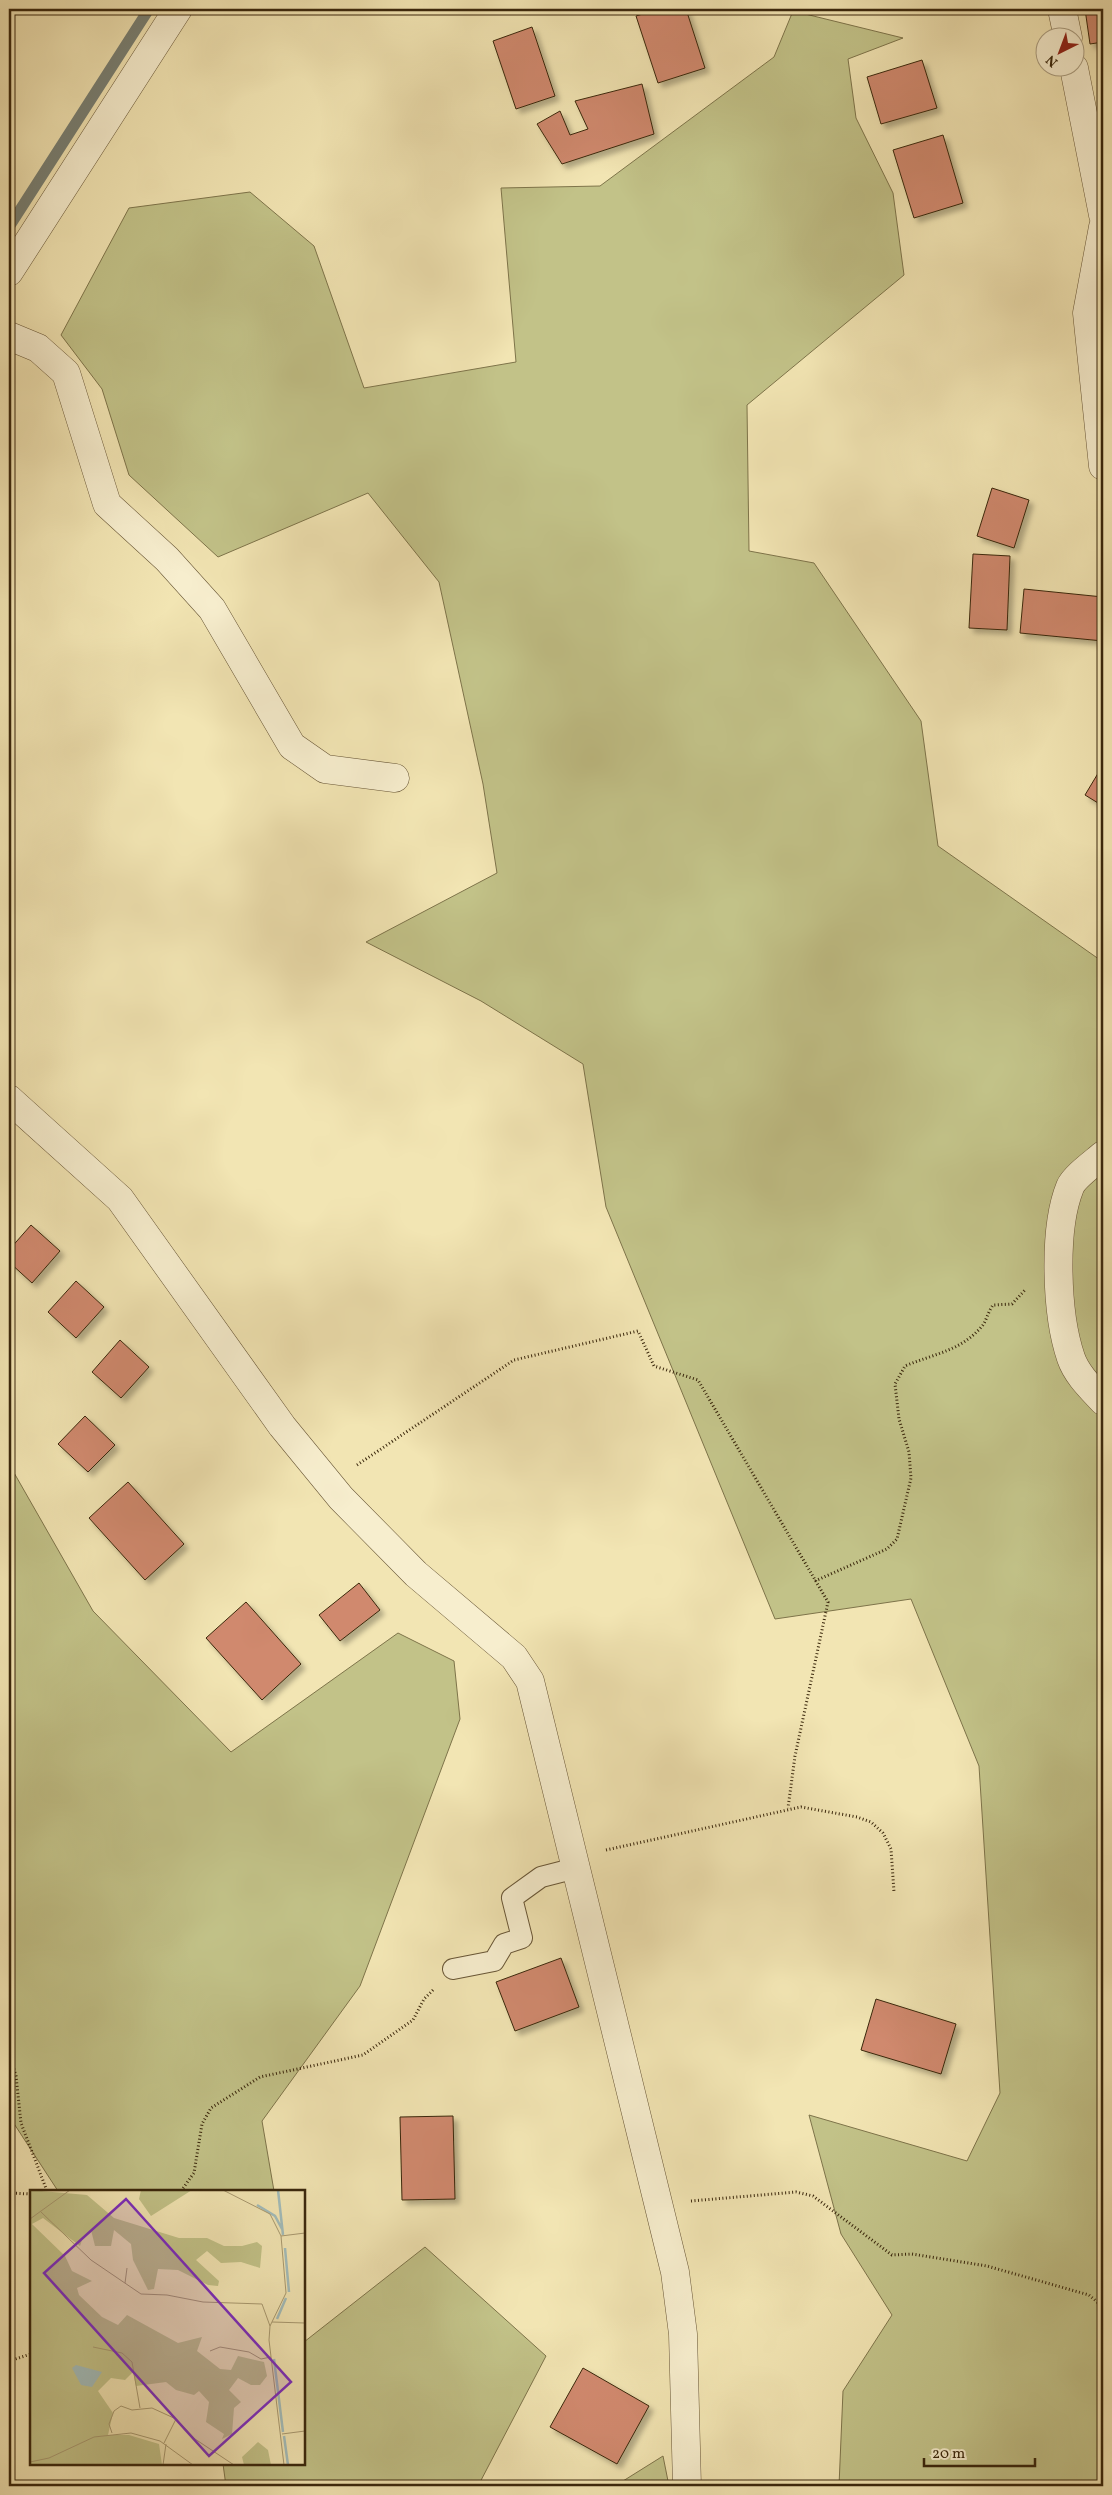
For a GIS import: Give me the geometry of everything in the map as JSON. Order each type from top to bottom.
[{"type":"street","points":[[9,272],[178,9]]},
{"type":"street","points":[[1062,9],[1066,28]]},
{"type":"street","points":[[1076,78],[1103,215]]},
{"type":"street","points":[[1103,227],[1087,313],[1103,466]]},
{"type":"street","points":[[9,336],[38,348],[66,373],[107,504],[167,559],[212,609],[292,746],[325,769],[395,778]]},
{"type":"street","points":[[9,1099],[120,1199],[282,1426],[340,1498],[416,1574],[514,1657],[530,1681],[675,2272],[683,2334],[687,2486]]},
{"type":"street","points":[[1103,1155],[1071,1185],[1060,1224],[1060,1306],[1072,1358],[1084,1380],[1103,1401]]},
{"type":"lane","points":[[453,1969],[494,1961],[504,1944],[522,1938],[512,1898],[541,1877],[575,1862]]},
{"type":"path","points":[[815,1581],[887,1549],[897,1538],[911,1478],[909,1452],[899,1419],[896,1384],[905,1366],[944,1354],[969,1340],[985,1323],[986,1315],[993,1305],[1012,1304],[1029,1282]]},
{"type":"path","points":[[330,1484],[514,1360],[638,1331],[654,1366],[698,1380],[828,1602],[795,1756],[788,1808]]},
{"type":"path","points":[[575,1862],[640,1843],[788,1808],[801,1807],[871,1822],[883,1833],[891,1849],[894,1892]]},
{"type":"path","points":[[182,2190],[194,2173],[202,2124],[211,2108],[260,2078],[363,2054],[412,2020],[424,1999],[453,1969]]},
{"type":"path","points":[[9,2052],[16,2076],[21,2123],[47,2190]]},
{"type":"path","points":[[658,2203],[796,2192],[813,2196],[892,2255],[912,2254],[987,2266],[1089,2295],[1103,2307]]},
{"type":"path","points":[[9,2193],[30,2194]]},
{"type":"path","points":[[9,2361],[30,2354]]},
{"type":"green space","points":[[793,11],[903,38],[848,59],[856,118],[893,193],[904,275],[747,405],[749,551],[814,563],[921,721],[938,846],[1103,962],[1103,2486],[839,2486],[843,2391],[892,2315],[841,2234],[809,2115],[967,2161],[1000,2093],[979,1766],[911,1599],[775,1619],[606,1207],[583,1064],[481,1001],[366,942],[497,873],[483,784],[439,582],[368,493],[218,557],[129,475],[102,389],[61,335],[129,208],[250,192],[314,246],[364,388],[516,362],[501,188],[600,186],[774,57]]},
{"type":"green space","points":[[9,1454],[13,1471],[93,1611],[231,1752],[398,1633],[454,1661],[460,1719],[360,1986],[262,2121],[274,2190],[57,2190],[9,2116]]},
{"type":"green space","points":[[425,2247],[546,2356],[478,2486],[226,2486],[223,2465],[305,2465],[305,2341]]},
{"type":"green space","points":[[663,2456],[669,2486],[615,2486]]},
{"type":"building","points":[[659,9],[686,9],[705,68],[658,83],[636,16]]},
{"type":"building","points":[[1085,9],[1103,9],[1103,42],[1090,44]]},
{"type":"building","points":[[532,27],[555,96],[516,109],[493,41]]},
{"type":"building","points":[[922,60],[937,108],[881,124],[867,77]]},
{"type":"building","points":[[642,84],[654,134],[562,164],[537,124],[560,111],[570,135],[588,129],[575,101]]},
{"type":"building","points":[[943,135],[963,203],[914,218],[893,150]]},
{"type":"building","points":[[992,488],[1029,500],[1014,548],[977,536]]},
{"type":"building","points":[[973,554],[1010,556],[1007,630],[969,628]]},
{"type":"building","points":[[1024,589],[1103,597],[1103,641],[1020,633]]},
{"type":"building","points":[[1103,765],[1103,806],[1085,795]]},
{"type":"building","points":[[31,1225],[60,1251],[32,1283],[9,1262],[9,1250]]},
{"type":"building","points":[[76,1281],[104,1307],[76,1338],[48,1312]]},
{"type":"building","points":[[120,1340],[149,1367],[121,1398],[92,1372]]},
{"type":"building","points":[[85,1416],[115,1445],[88,1472],[58,1444]]},
{"type":"building","points":[[128,1482],[184,1544],[145,1580],[89,1518]]},
{"type":"building","points":[[359,1583],[380,1610],[340,1641],[319,1615]]},
{"type":"building","points":[[246,1602],[301,1664],[262,1700],[206,1638]]},
{"type":"building","points":[[561,1958],[579,2007],[515,2031],[496,1982]]},
{"type":"building","points":[[876,1999],[956,2024],[941,2074],[861,2050]]},
{"type":"building","points":[[453,2116],[455,2199],[402,2200],[400,2117]]},
{"type":"building","points":[[583,2368],[649,2406],[617,2464],[550,2427]]},
{"type":"waterway","points":[[9,227],[149,9]]}]
